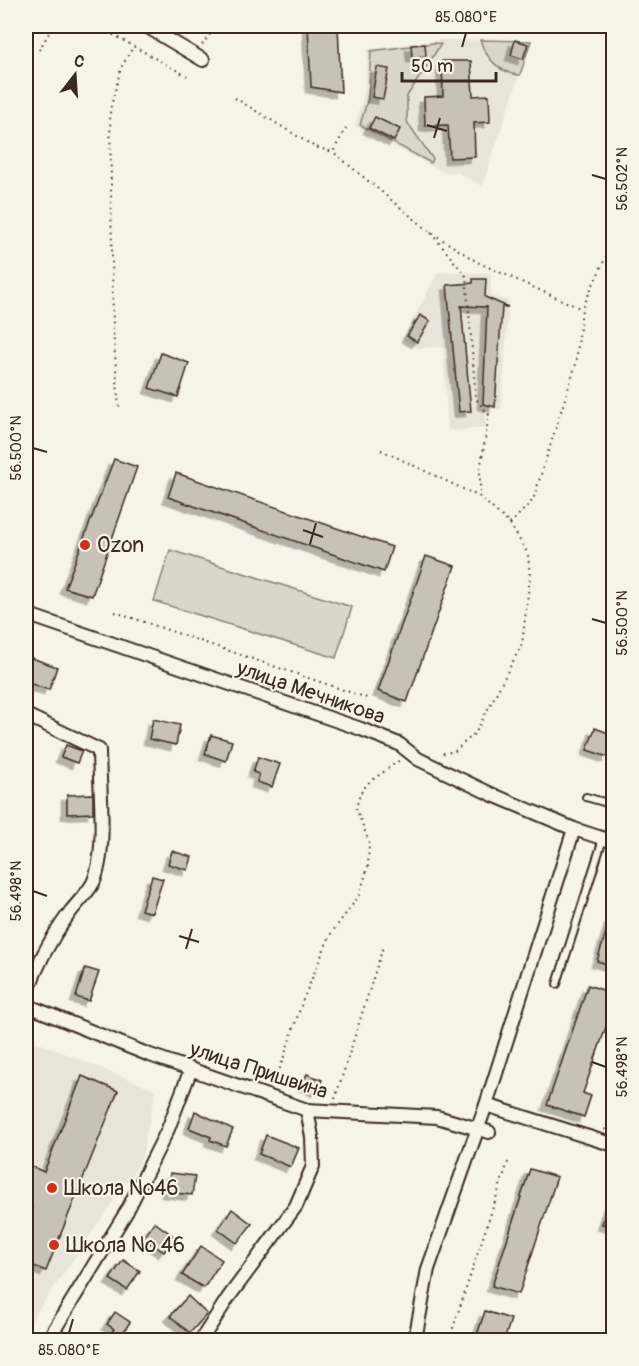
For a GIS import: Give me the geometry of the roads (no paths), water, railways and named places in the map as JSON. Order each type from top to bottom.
[{"type":"street","points":[[146,26],[203,60]]},
{"type":"street","name":"улица Мечникова","points":[[26,614],[399,744],[427,764],[574,829],[608,840]]},
{"type":"street","points":[[26,715],[85,741],[99,750],[100,836],[93,883],[50,940],[37,964],[26,996]]},
{"type":"street","points":[[415,1341],[428,1269],[484,1130],[486,1105],[574,829]]},
{"type":"street","name":"улица Пришвина","points":[[26,1005],[191,1069],[307,1110],[437,1117],[484,1130]]},
{"type":"street","points":[[48,1341],[127,1211],[168,1129],[191,1069]]},
{"type":"street","points":[[486,1105],[607,1143]]},
{"type":"street","points":[[201,1341],[228,1298],[296,1206],[312,1166],[312,1137],[307,1110]]},
{"type":"lane","points":[[586,796],[614,806]]},
{"type":"lane","points":[[557,984],[608,840]]},
{"type":"place","name":"Ozon","points":[[85,545]]},
{"type":"place","name":"Школа №46","points":[[52,1188]]},
{"type":"place","name":"Школа № 46","points":[[54,1245]]}]
